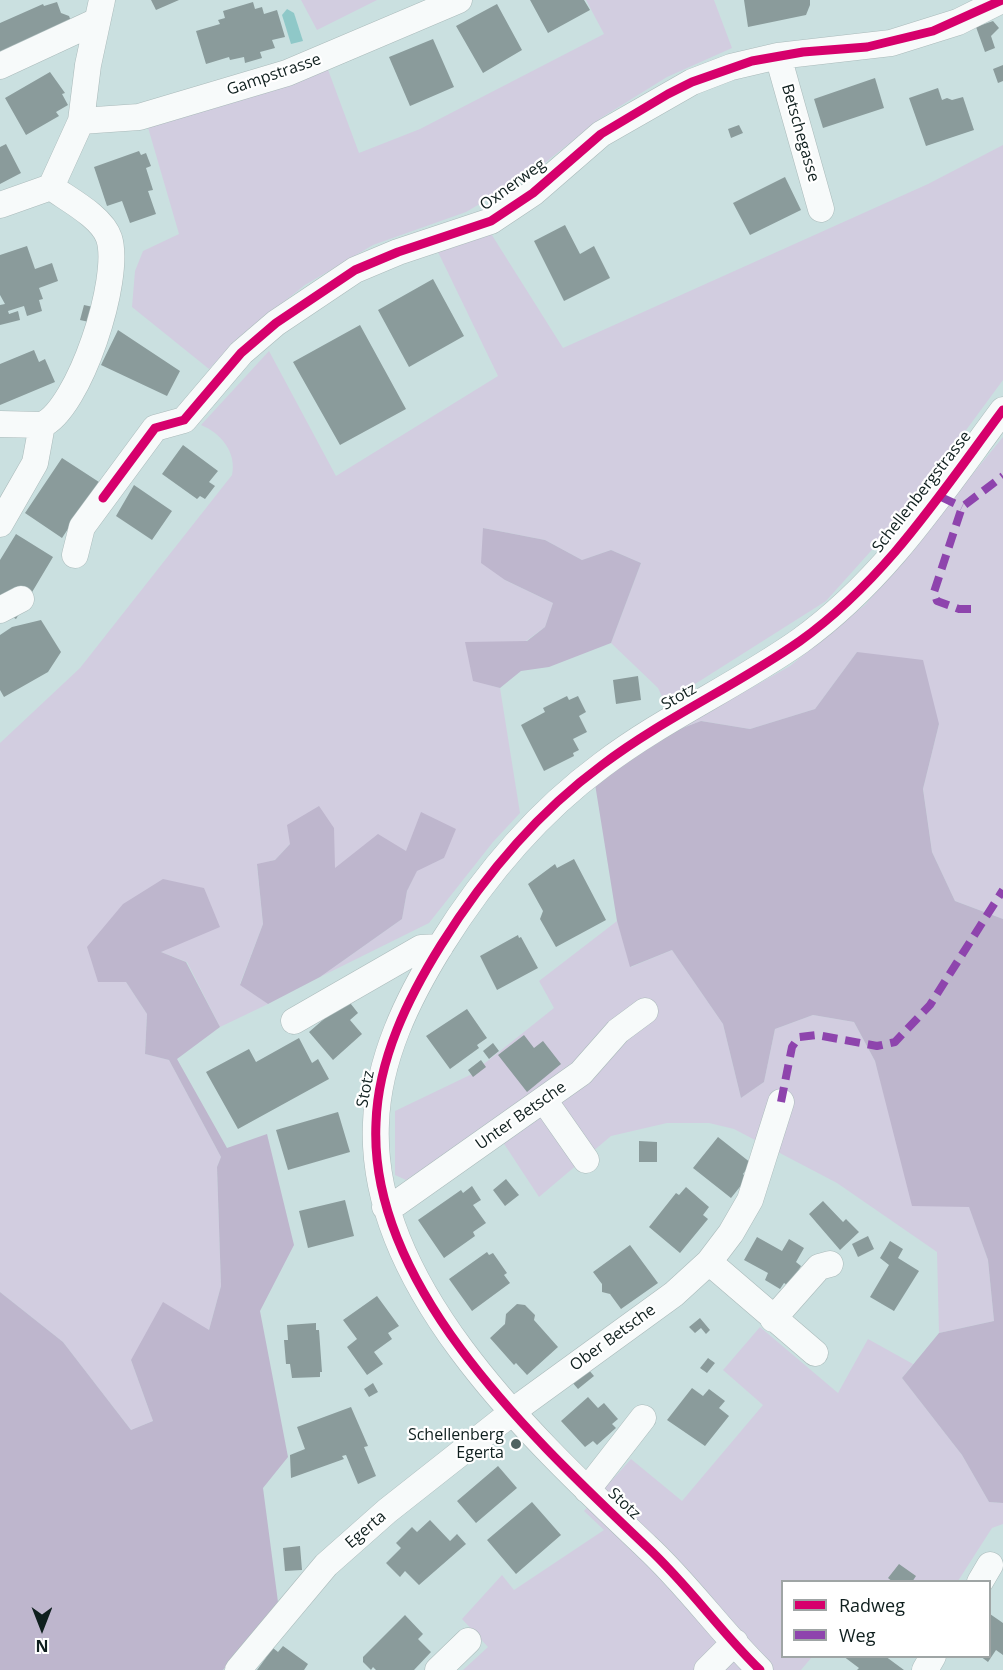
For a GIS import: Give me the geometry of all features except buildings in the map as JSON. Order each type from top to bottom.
[{"type":"street","name":"Gampstrasse","points":[[81,121],[139,117],[287,73],[459,0]]},
{"type":"street","name":"Oxnerweg","points":[[75,555],[82,527],[155,428],[184,420],[241,353],[276,323],[355,270],[398,252],[492,221],[533,193],[601,134],[668,94],[731,68],[778,56],[891,43],[958,22],[1002,0]]},
{"type":"street","points":[[0,205],[51,187],[81,121],[99,10]]},
{"type":"street","points":[[0,66],[99,10]]},
{"type":"street","name":"Betschegasse","points":[[778,56],[821,209]]},
{"type":"street","points":[[0,424],[42,425],[53,420],[64,405],[100,330],[112,265],[109,237],[97,221],[51,187]]},
{"type":"street","name":"Schellenbergstrasse","points":[[862,589],[934,505],[1003,410]]},
{"type":"street","points":[[0,524],[35,463],[42,425]]},
{"type":"street","name":"Stotz","points":[[760,1670],[682,1580],[587,1490],[513,1411],[455,1341],[416,1281],[397,1242],[385,1207],[376,1141],[381,1082],[409,1002],[440,947],[482,884],[514,846],[554,805],[600,766],[648,732],[751,674],[793,646],[862,589]]},
{"type":"street","points":[[294,1021],[421,948],[440,947]]},
{"type":"street","name":"Unter Betsche","points":[[385,1207],[397,1203],[544,1100],[581,1072],[618,1031],[645,1011]]},
{"type":"street","points":[[544,1100],[586,1160]]},
{"type":"street","name":"Ober Betsche","points":[[513,1411],[674,1294],[709,1262],[731,1233],[750,1200],[781,1102]]},
{"type":"street","points":[[709,1262],[814,1353]]},
{"type":"street","points":[[773,1319],[819,1267],[830,1264]]},
{"type":"street","name":"Egerta","points":[[238,1670],[326,1565],[387,1511],[513,1411]]},
{"type":"street","points":[[587,1490],[643,1418]]},
{"type":"street","points":[[438,1670],[468,1641]]},
{"type":"street","points":[[707,1670],[735,1642]]},
{"type":"shaded area","points":[[301,0],[377,0],[317,30]]},
{"type":"shaded area","points":[[586,0],[714,0],[732,48],[667,77],[601,118],[531,174],[466,212],[373,245],[305,285],[241,336],[209,369],[132,307],[135,271],[143,251],[179,234],[147,124],[327,67],[359,153],[420,129],[604,34]]},
{"type":"shaded area","points":[[1003,145],[1003,380],[905,513],[826,601],[665,703],[658,688],[611,643],[641,563],[611,550],[582,560],[545,540],[483,528],[505,580],[553,603],[545,627],[473,680],[500,688],[520,813],[493,842],[429,923],[320,977],[402,919],[407,891],[417,870],[444,858],[406,851],[334,869],[334,828],[290,844],[275,860],[257,865],[263,924],[240,984],[268,1004],[220,1027],[187,962],[161,952],[204,888],[126,982],[147,1014],[145,1054],[169,1060],[221,1157],[217,1167],[221,1286],[209,1330],[131,1360],[153,1421],[131,1430],[63,1342],[0,1292],[0,743],[80,668],[232,475],[232,459],[226,445],[215,433],[201,425],[269,351],[336,476],[498,376],[438,252],[490,232],[563,348],[928,184]]},
{"type":"shaded area","points":[[1003,437],[1003,919],[955,901],[932,852],[923,789],[939,724],[857,652],[815,709],[750,729],[701,721],[677,730],[790,666],[866,604]]},
{"type":"shaded area","points":[[483,528],[545,540],[582,560],[611,550],[641,563],[611,643],[549,667],[521,671],[500,688],[473,681],[465,642],[527,641],[545,627],[553,603],[505,580],[481,563]]},
{"type":"shaded area","points":[[857,652],[923,660],[939,724],[923,789],[932,852],[955,901],[1003,919],[1003,1503],[989,1502],[962,1455],[902,1378],[939,1333],[994,1321],[988,1260],[969,1207],[912,1206],[875,1061],[854,1022],[813,1015],[775,1029],[764,1082],[741,1098],[723,1024],[672,950],[630,967],[617,921],[595,784],[651,740],[701,721],[750,729],[815,709]]},
{"type":"shaded area","points":[[319,806],[334,828],[335,868],[378,834],[406,851],[421,812],[456,829],[444,858],[417,871],[407,891],[402,919],[320,977],[268,1004],[240,985],[263,924],[257,864],[275,860],[290,844],[287,825]]},
{"type":"shaded area","points":[[163,879],[204,888],[220,927],[161,952],[186,962],[220,1027],[177,1059],[227,1148],[267,1134],[294,1245],[260,1311],[288,1457],[263,1488],[278,1602],[223,1670],[0,1670],[0,1292],[63,1342],[131,1430],[153,1421],[131,1360],[163,1302],[209,1330],[221,1286],[217,1167],[221,1157],[169,1060],[145,1054],[147,1014],[126,982],[98,982],[87,947],[123,904]]},
{"type":"shaded area","points":[[617,921],[631,967],[672,950],[723,1024],[741,1098],[764,1082],[775,1029],[813,1015],[854,1022],[875,1061],[894,1128],[969,1206],[988,1260],[994,1321],[939,1333],[937,1252],[837,1183],[734,1129],[709,1123],[667,1123],[611,1136],[539,1197],[491,1124],[406,1180],[395,1175],[395,1111],[470,1075],[554,1008],[539,981]]},
{"type":"shaded area","points":[[760,1327],[838,1393],[868,1339],[913,1364],[902,1378],[962,1455],[989,1502],[1003,1503],[1003,1524],[992,1528],[959,1580],[781,1580],[781,1658],[811,1658],[801,1670],[463,1670],[488,1647],[462,1619],[502,1575],[514,1590],[604,1530],[584,1511],[631,1459],[682,1501],[763,1405],[723,1370]]},
{"type":"water","points":[[287,9],[294,13],[303,41],[291,44],[282,15]]},
{"type":"marked path","points":[[971,609],[959,609],[937,601],[934,592],[962,507],[1003,476]]},
{"type":"marked path","points":[[941,497],[962,507]]},
{"type":"marked path","points":[[781,1102],[792,1047],[799,1037],[817,1035],[877,1046],[895,1042],[930,1005],[1003,890]]},
{"type":"cycle path","points":[[103,498],[155,428],[184,420],[241,353],[276,323],[355,270],[398,252],[491,221],[533,193],[601,134],[668,94],[692,82],[752,61],[803,52],[867,47],[933,31],[1002,0]]},
{"type":"cycle path","points":[[760,1670],[662,1562],[557,1460],[511,1410],[467,1358],[429,1302],[400,1244],[381,1184],[376,1123],[382,1076],[397,1030],[417,986],[458,919],[513,847],[555,804],[602,765],[650,732],[776,657],[831,617],[886,563],[911,533],[1003,410]]},
{"type":"place","name":"Schellenberg Egerta","points":[[516,1444]]}]
